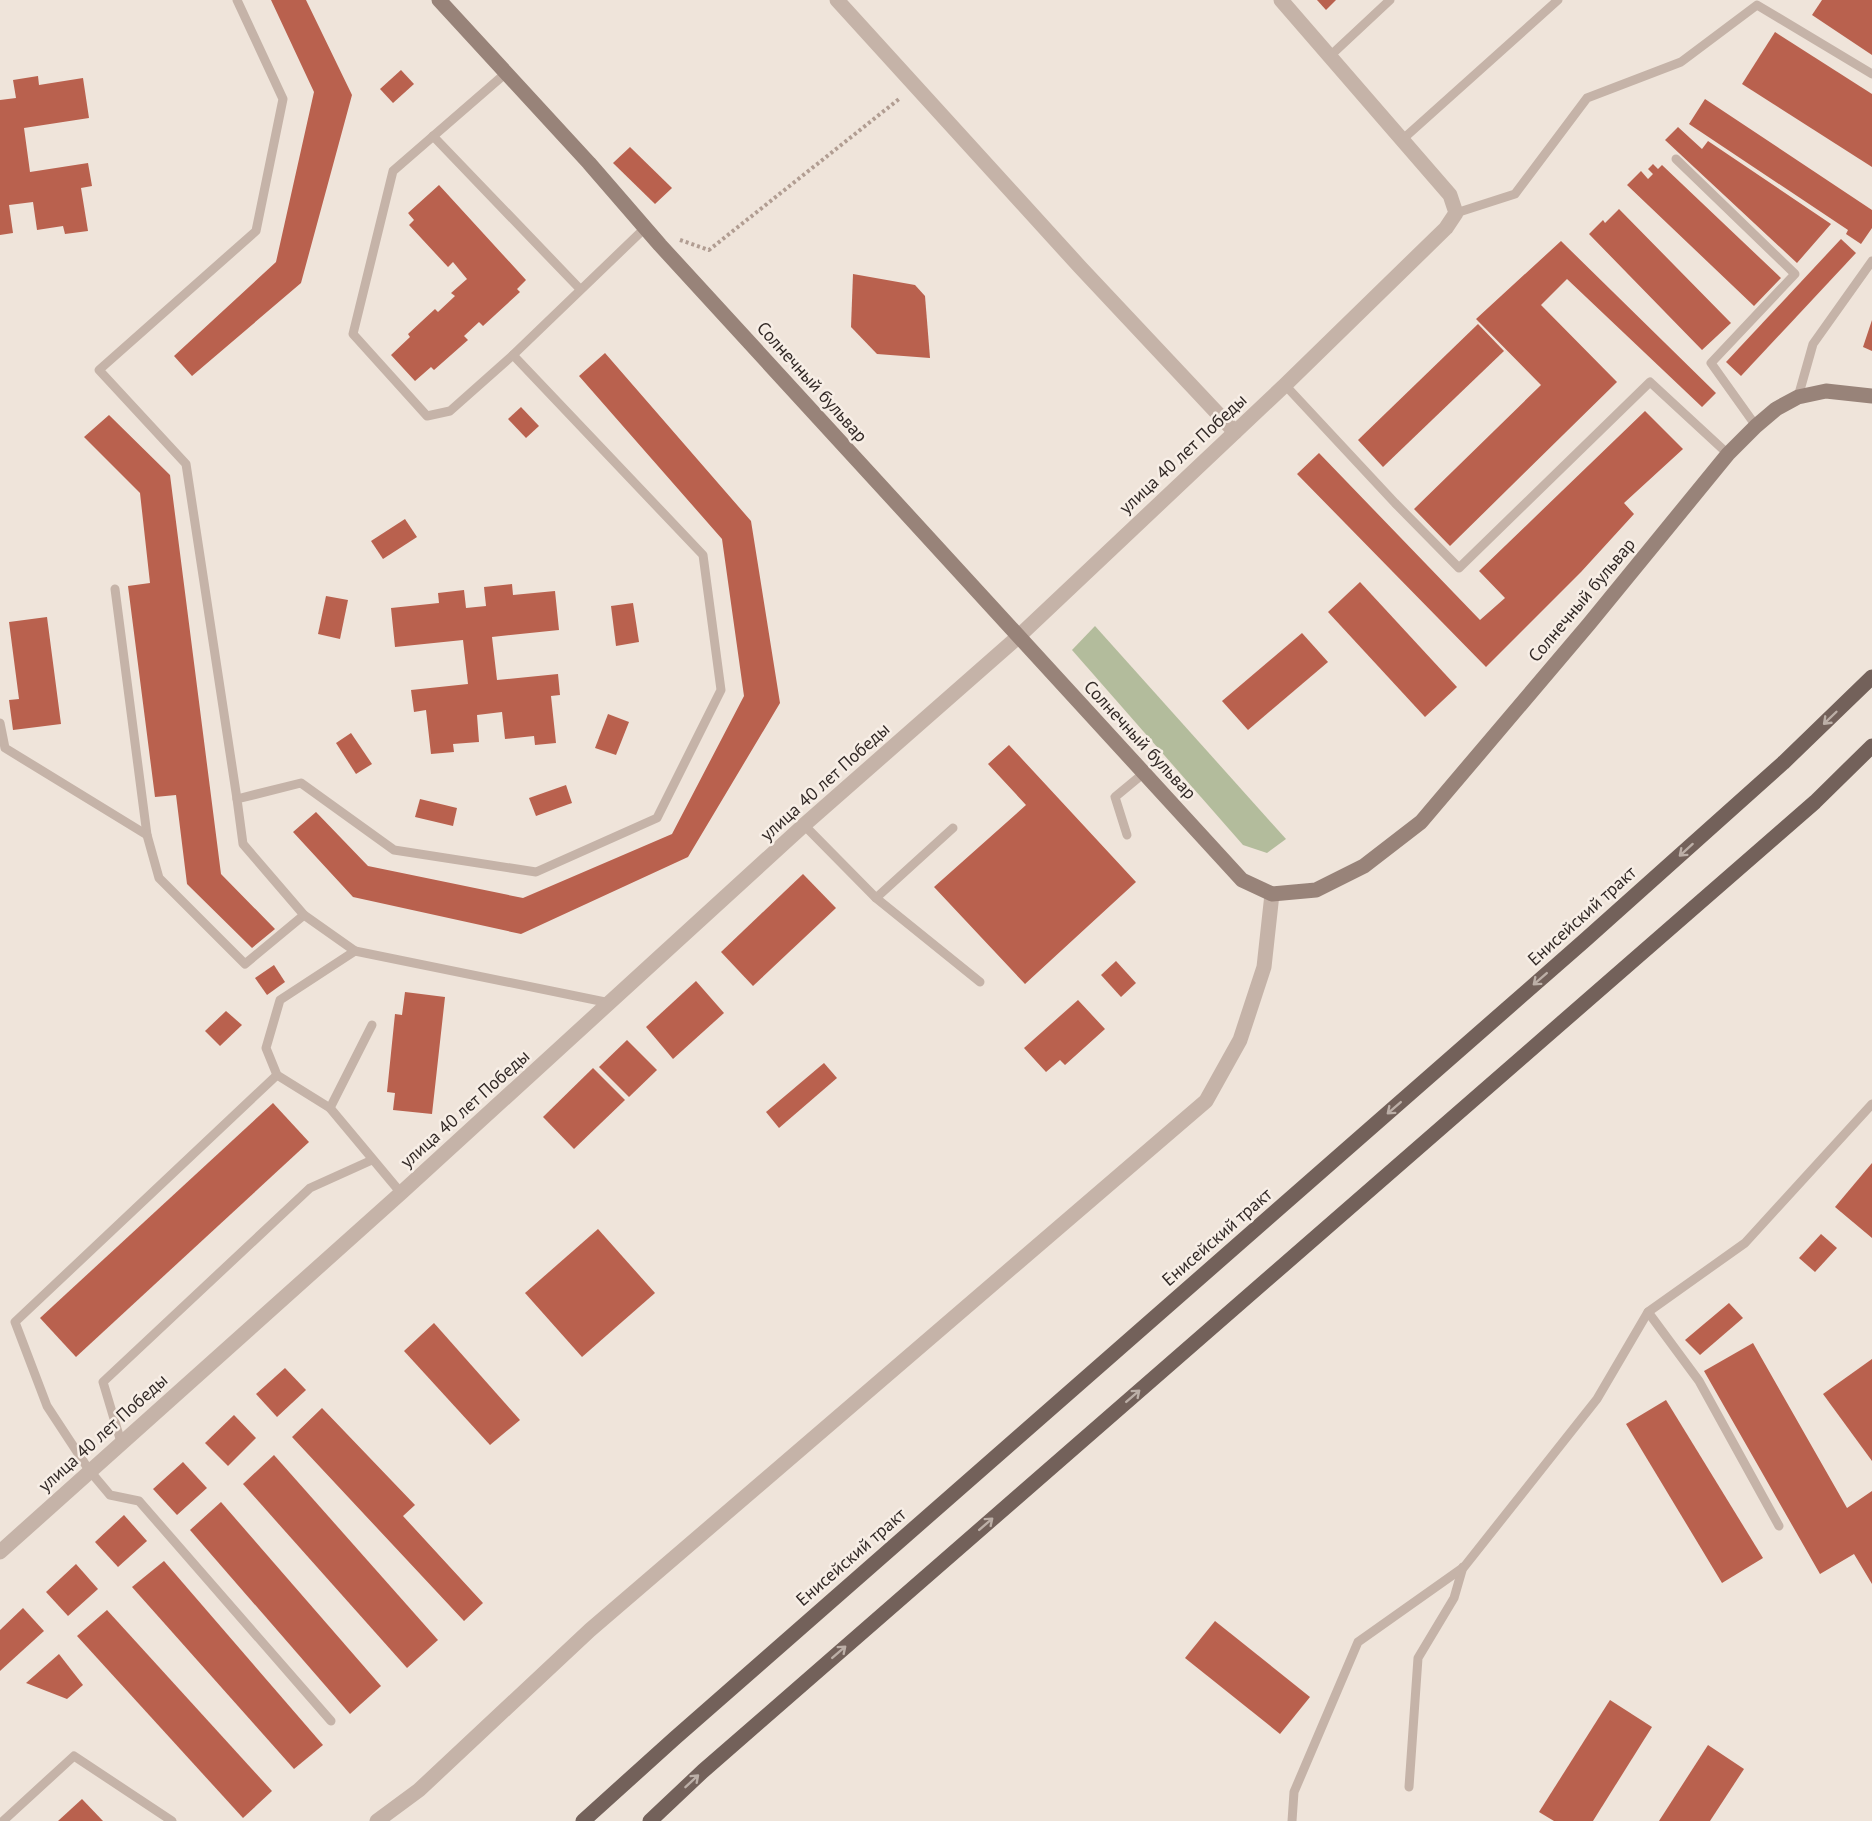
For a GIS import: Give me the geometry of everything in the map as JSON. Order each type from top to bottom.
[{"type":"main road","name":"Солнечный бульвар","points":[[439,0],[1242,880],[1272,894],[1316,890],[1364,866],[1421,822],[1589,624],[1728,454],[1776,409],[1798,397],[1826,391],[1872,396]]},
{"type":"main road","name":"Енисейский тракт","points":[[583,1821],[1593,933],[1783,763],[1872,677]]},
{"type":"main road","points":[[650,1821],[703,1771],[1815,802],[1872,746]]},
{"type":"street","points":[[837,0],[1049,233],[1235,432]]},
{"type":"street","points":[[1281,0],[1450,195],[1456,213]]},
{"type":"street","name":"улица 40 лет Победы","points":[[0,1552],[401,1193],[804,825],[1018,637],[1285,385],[1446,228],[1456,213]]},
{"type":"street","points":[[377,1821],[419,1790],[590,1630],[1206,1101],[1240,1040],[1264,967],[1272,894]]},
{"type":"lane","points":[[237,0],[283,99],[256,231],[99,370],[186,464],[243,844],[304,915],[355,951],[610,1003]]},
{"type":"lane","points":[[1330,56],[1390,0]]},
{"type":"lane","points":[[1403,139],[1558,0]]},
{"type":"lane","points":[[1456,213],[1515,194],[1587,98],[1681,62],[1757,5],[1872,74]]},
{"type":"lane","points":[[506,73],[393,171],[353,334],[427,416],[450,411],[513,356],[579,289],[645,228]]},
{"type":"lane","points":[[433,136],[579,289]]},
{"type":"lane","points":[[1676,159],[1795,274],[1711,363],[1756,426]]},
{"type":"lane","points":[[1798,397],[1813,344],[1872,261]]},
{"type":"lane","points":[[237,799],[301,783],[394,850],[536,872],[657,818],[721,690],[703,555],[513,356]]},
{"type":"lane","points":[[1285,385],[1459,568],[1650,382],[1728,454]]},
{"type":"lane","points":[[115,589],[147,835],[159,878],[245,964],[304,915]]},
{"type":"lane","points":[[0,723],[5,748],[147,835]]},
{"type":"lane","points":[[1127,835],[1115,797],[1144,773]]},
{"type":"lane","points":[[804,825],[876,898],[980,982]]},
{"type":"lane","points":[[876,898],[953,828]]},
{"type":"lane","points":[[355,951],[280,1000],[267,1048],[277,1075],[330,1108],[401,1193]]},
{"type":"lane","points":[[330,1108],[372,1025]]},
{"type":"lane","points":[[277,1075],[15,1322],[47,1406],[89,1470],[110,1495],[139,1501],[331,1721]]},
{"type":"lane","points":[[1292,1821],[1294,1792],[1358,1642],[1464,1567],[1597,1399],[1648,1312],[1745,1243],[1872,1104]]},
{"type":"lane","points":[[121,1442],[103,1382],[310,1188],[372,1160]]},
{"type":"lane","points":[[1648,1312],[1699,1381],[1779,1526]]},
{"type":"lane","points":[[1409,1787],[1418,1658],[1454,1598],[1464,1567]]},
{"type":"lane","points":[[3,1821],[74,1756],[172,1821]]},
{"type":"path","points":[[678,240],[709,250],[899,99]]},
{"type":"green space","points":[[1095,626],[1286,839],[1267,853],[1243,845],[1072,650]]},
{"type":"building","points":[[271,0],[306,0],[352,95],[301,283],[192,376],[174,356],[276,262],[314,92]]},
{"type":"building","points":[[1317,0],[1336,0],[1326,10]]},
{"type":"building","points":[[1822,0],[1872,0],[1872,55],[1812,15]]},
{"type":"building","points":[[1775,32],[1872,94],[1872,167],[1742,84]]},
{"type":"building","points":[[401,70],[414,84],[393,103],[380,89]]},
{"type":"building","points":[[38,76],[39,85],[83,78],[89,118],[24,128],[30,172],[88,163],[92,186],[81,188],[88,231],[65,234],[63,226],[37,230],[33,202],[9,205],[13,233],[0,235],[0,100],[16,98],[13,80]]},
{"type":"building","points":[[1705,99],[1872,210],[1872,228],[1861,244],[1846,234],[1848,230],[1689,124]]},
{"type":"building","points":[[1678,127],[1702,149],[1708,141],[1831,224],[1797,263],[1665,140]]},
{"type":"building","points":[[630,147],[672,188],[655,204],[613,163]]},
{"type":"building","points":[[1653,164],[1658,169],[1662,165],[1781,278],[1754,306],[1627,185],[1641,171],[1648,179],[1653,174],[1648,169]]},
{"type":"building","points":[[439,185],[526,280],[517,289],[520,292],[483,326],[479,322],[464,336],[468,340],[434,370],[431,367],[415,381],[391,355],[410,337],[408,334],[435,309],[438,312],[455,296],[451,293],[467,279],[453,262],[448,267],[409,225],[414,220],[408,213]]},
{"type":"building","points":[[1619,209],[1731,323],[1702,350],[1589,234]]},
{"type":"building","points":[[1841,239],[1856,253],[1741,376],[1726,362]]},
{"type":"building","points":[[1561,241],[1716,393],[1702,407],[1567,279],[1541,305],[1617,382],[1450,546],[1414,509],[1541,385],[1476,319]]},
{"type":"building","points":[[853,274],[915,285],[925,296],[930,358],[877,354],[851,327]]},
{"type":"building","points":[[1872,320],[1872,351],[1863,347]]},
{"type":"building","points":[[1478,324],[1504,351],[1383,467],[1358,440]]},
{"type":"building","points":[[605,353],[751,521],[780,703],[688,857],[521,934],[353,897],[293,832],[316,812],[368,866],[523,898],[672,834],[744,696],[722,539],[579,376]]},
{"type":"building","points":[[521,407],[539,426],[526,438],[508,419]]},
{"type":"building","points":[[1645,411],[1683,449],[1624,503],[1634,514],[1581,572],[1486,667],[1297,474],[1319,453],[1480,620],[1505,598],[1479,571]]},
{"type":"building","points":[[109,415],[170,475],[221,874],[275,929],[252,948],[187,884],[176,795],[155,797],[128,586],[150,583],[140,493],[84,437]]},
{"type":"building","points":[[405,519],[417,537],[383,559],[371,541]]},
{"type":"building","points":[[1360,582],[1457,687],[1425,717],[1328,612]]},
{"type":"building","points":[[512,584],[513,595],[555,591],[559,630],[492,637],[497,680],[558,674],[560,695],[551,696],[556,743],[535,745],[534,736],[505,739],[502,712],[477,715],[479,742],[453,744],[454,752],[431,754],[426,710],[414,712],[411,690],[468,684],[463,640],[395,647],[391,608],[439,603],[438,593],[464,590],[466,608],[486,606],[484,587]]},
{"type":"building","points":[[326,596],[348,600],[340,639],[318,634]]},
{"type":"building","points":[[633,603],[639,642],[616,646],[611,606]]},
{"type":"building","points":[[47,617],[61,724],[13,730],[9,700],[19,699],[9,622]]},
{"type":"building","points":[[1302,633],[1328,662],[1248,730],[1222,701]]},
{"type":"building","points":[[608,714],[629,722],[616,755],[595,748]]},
{"type":"building","points":[[351,733],[372,764],[356,774],[336,743]]},
{"type":"building","points":[[1009,745],[1136,882],[1025,984],[934,887],[1026,805],[988,764]]},
{"type":"building","points":[[566,785],[572,803],[536,816],[529,798]]},
{"type":"building","points":[[420,799],[457,808],[453,826],[415,817]]},
{"type":"building","points":[[803,874],[836,908],[753,986],[721,952]]},
{"type":"building","points":[[1116,961],[1136,983],[1121,997],[1101,975]]},
{"type":"building","points":[[274,965],[285,982],[267,995],[255,978]]},
{"type":"building","points":[[696,981],[724,1013],[673,1059],[646,1027]]},
{"type":"building","points":[[405,992],[445,997],[432,1114],[393,1110],[395,1093],[387,1092],[395,1014],[402,1015]]},
{"type":"building","points":[[1078,1000],[1105,1029],[1065,1065],[1060,1060],[1046,1072],[1024,1048]]},
{"type":"building","points":[[226,1011],[242,1025],[220,1046],[205,1031]]},
{"type":"building","points":[[627,1040],[657,1070],[629,1097],[599,1067]]},
{"type":"building","points":[[824,1063],[837,1078],[779,1128],[766,1112]]},
{"type":"building","points":[[593,1068],[625,1100],[574,1149],[543,1117]]},
{"type":"building","points":[[273,1103],[309,1142],[76,1357],[40,1318]]},
{"type":"building","points":[[1872,1163],[1872,1238],[1835,1207]]},
{"type":"building","points":[[598,1229],[655,1293],[582,1357],[525,1293]]},
{"type":"building","points":[[1821,1234],[1837,1248],[1815,1272],[1799,1258]]},
{"type":"building","points":[[1729,1303],[1743,1318],[1700,1355],[1685,1340]]},
{"type":"building","points":[[434,1323],[520,1420],[490,1445],[404,1351]]},
{"type":"building","points":[[1753,1343],[1847,1508],[1872,1491],[1872,1584],[1854,1554],[1820,1574],[1704,1371]]},
{"type":"building","points":[[1872,1359],[1872,1461],[1823,1394]]},
{"type":"building","points":[[285,1368],[306,1390],[277,1417],[256,1394]]},
{"type":"building","points":[[1666,1400],[1763,1558],[1722,1583],[1626,1424]]},
{"type":"building","points":[[322,1408],[415,1505],[403,1516],[483,1603],[464,1621],[292,1437]]},
{"type":"building","points":[[234,1415],[256,1438],[228,1466],[205,1443]]},
{"type":"building","points":[[274,1455],[438,1640],[407,1668],[243,1484]]},
{"type":"building","points":[[183,1462],[207,1488],[177,1515],[153,1489]]},
{"type":"building","points":[[221,1502],[381,1686],[350,1714],[190,1530]]},
{"type":"building","points":[[124,1515],[147,1541],[118,1567],[95,1542]]},
{"type":"building","points":[[164,1561],[323,1745],[294,1769],[132,1587]]},
{"type":"building","points":[[76,1564],[98,1589],[68,1616],[46,1592]]},
{"type":"building","points":[[23,1608],[44,1631],[0,1671],[0,1630]]},
{"type":"building","points":[[107,1610],[272,1791],[243,1818],[77,1636]]},
{"type":"building","points":[[1215,1621],[1310,1697],[1280,1734],[1185,1658]]},
{"type":"building","points":[[59,1654],[83,1685],[67,1699],[26,1683]]},
{"type":"building","points":[[1610,1700],[1652,1727],[1593,1821],[1554,1821],[1539,1812]]},
{"type":"building","points":[[1708,1745],[1744,1769],[1710,1821],[1659,1821]]},
{"type":"building","points":[[82,1799],[103,1821],[58,1821]]}]
